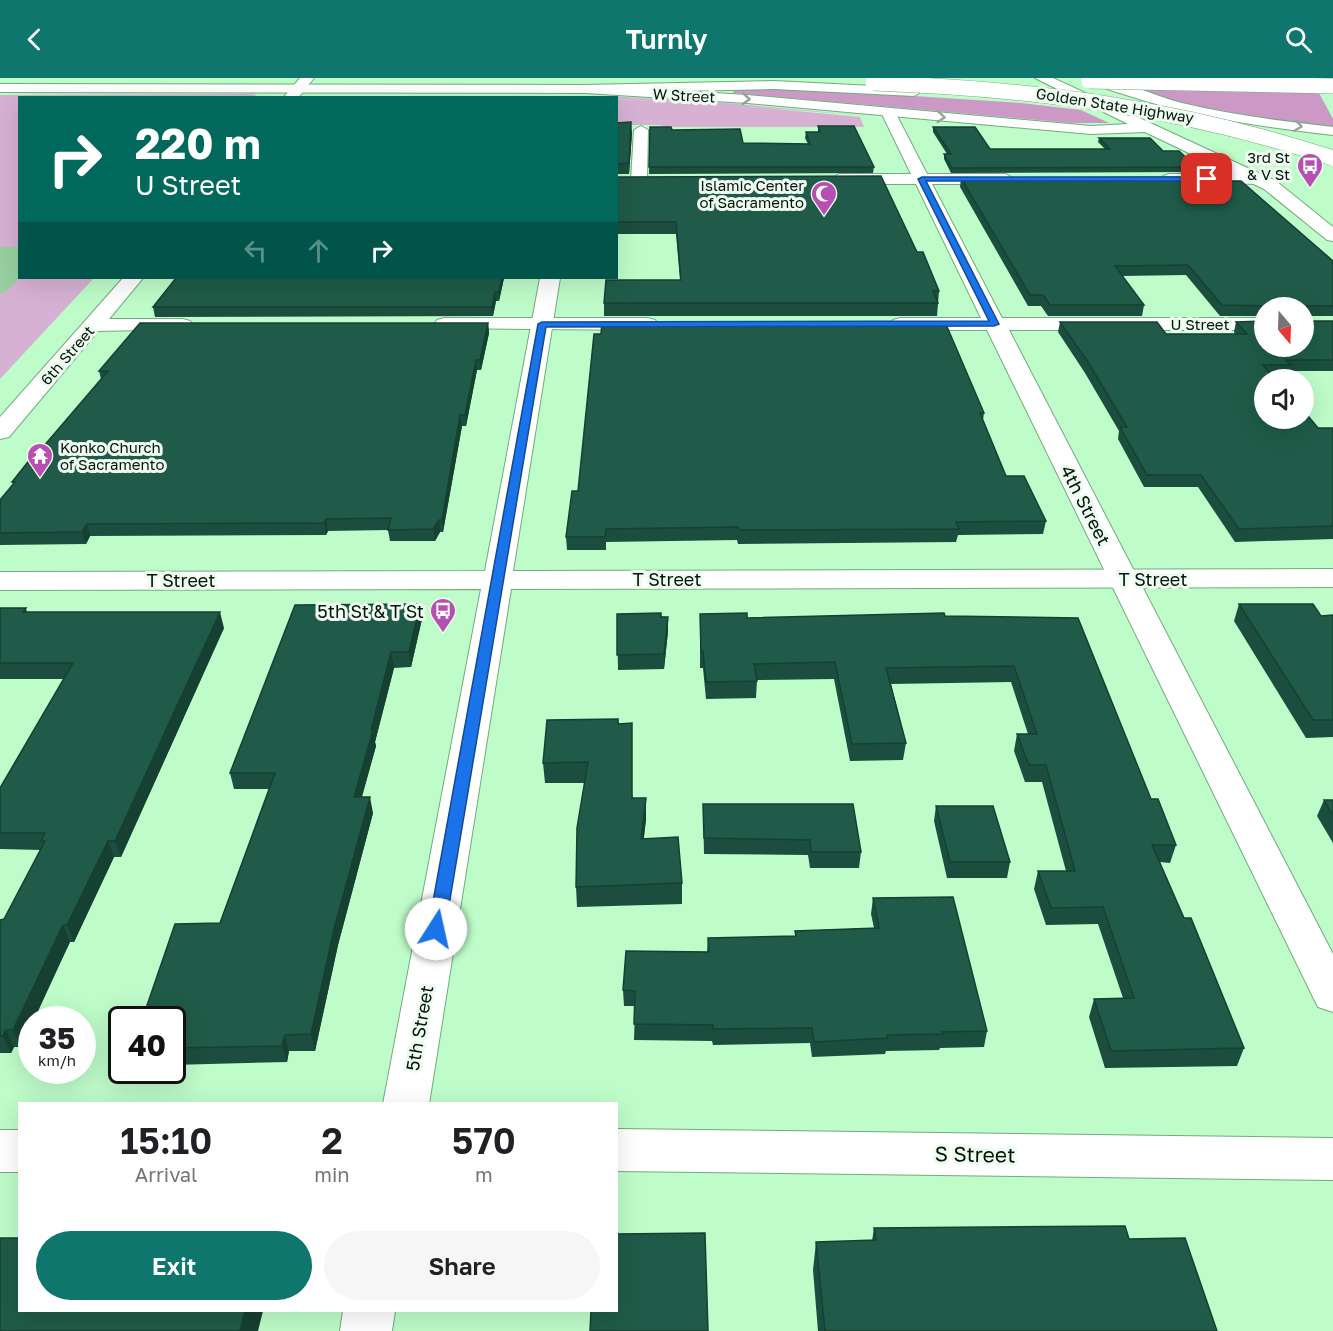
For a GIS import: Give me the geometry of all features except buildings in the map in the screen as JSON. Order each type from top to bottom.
[{"type":"main road","name":"Golden State Highway","points":[[712,78],[969,87],[1088,99],[1222,124],[1333,159]]},
{"type":"main road","points":[[923,78],[1333,86]]},
{"type":"main road","points":[[1042,78],[1260,179],[1286,195],[1333,236]]},
{"type":"main road","points":[[1095,78],[1116,87],[1173,104],[1263,122],[1333,131]]},
{"type":"main road","points":[[1326,78],[1333,91]]},
{"type":"main road","points":[[584,86],[774,85],[949,94],[1054,104],[1156,118],[1258,139],[1333,159]]},
{"type":"main road","name":"W Street","points":[[0,88],[584,86],[1091,130],[1150,127]]},
{"type":"main road","name":"4th Street","points":[[888,112],[1333,995]]},
{"type":"main road","points":[[639,180],[641,130]]},
{"type":"main road","points":[[819,180],[1017,179]]},
{"type":"main road","points":[[1151,179],[1260,179]]},
{"type":"main road","name":"6th Street","points":[[0,432],[132,279]]},
{"type":"main road","name":"5th Street","points":[[406,1102],[550,279]]},
{"type":"main road","points":[[420,324],[669,324]]},
{"type":"main road","name":"U Street","points":[[880,324],[1254,324]]},
{"type":"main road","points":[[92,325],[200,325]]},
{"type":"main road","name":"T Street","points":[[0,581],[1333,578]]},
{"type":"main road","name":"S Street","points":[[618,1150],[1333,1159]]},
{"type":"main road","points":[[0,1151],[18,1151]]},
{"type":"main road","points":[[366,1331],[369,1312]]},
{"type":"shaded area","points":[[1111,78],[1311,78],[1333,119],[1333,128],[1236,115],[1164,98]]},
{"type":"shaded area","points":[[735,88],[821,90],[1021,103],[1081,110],[1109,123],[1071,123],[733,93]]},
{"type":"shaded area","points":[[253,94],[258,96],[18,96],[18,279],[93,279],[0,379],[0,95]]},
{"type":"shaded area","points":[[618,97],[716,102],[868,116],[742,106],[860,117],[864,127],[618,125],[618,99],[724,104],[618,99]]},
{"type":"shaded area","points":[[0,247],[18,247],[19,279],[4,293],[0,293]]},
{"type":"place","name":"3rd St & V St","points":[[1310,189]]},
{"type":"place","name":"Islamic Center of Sacramento","points":[[824,217]]},
{"type":"place","name":"Konko Church of Sacramento","points":[[40,479]]},
{"type":"place","name":"5th St & T St","points":[[443,634]]},
{"type":"route","points":[[436,929],[542,324],[994,324],[922,179],[1207,179]]}]
